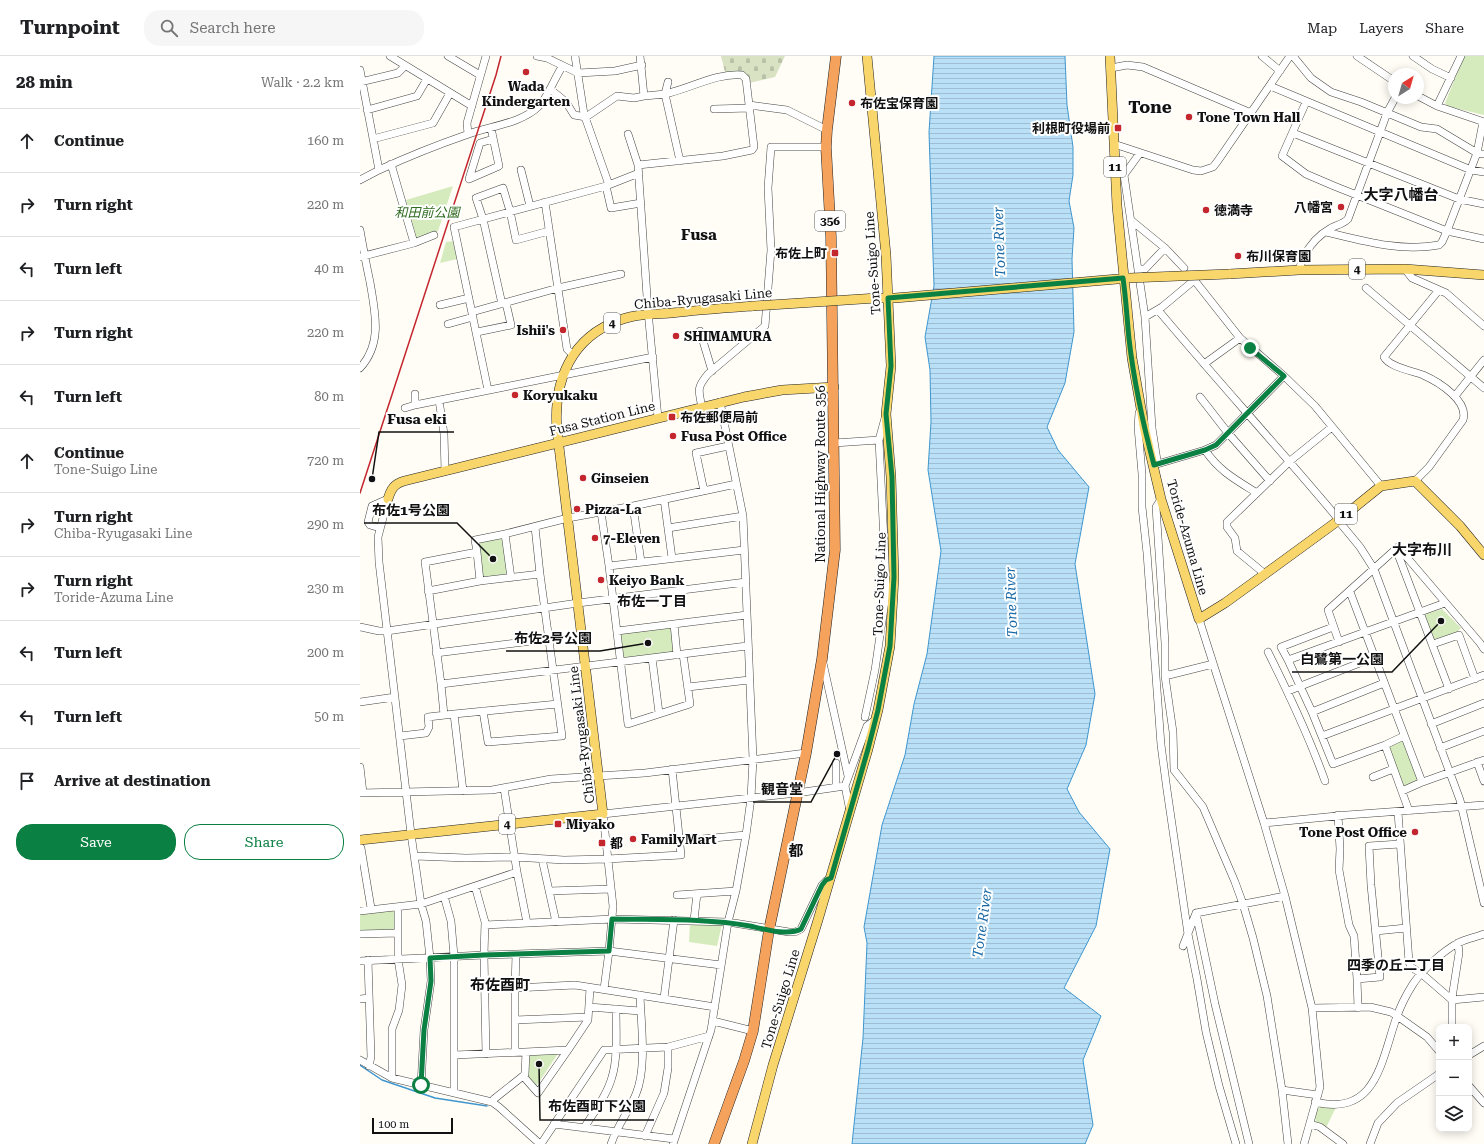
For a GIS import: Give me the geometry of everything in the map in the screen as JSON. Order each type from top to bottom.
[{"type":"highway","name":"National Highway Route 356","points":[[714,1144],[744,1061],[752,1031],[769,930],[806,753],[822,659],[835,550],[831,237],[826,147],[836,56]]},
{"type":"main road","name":"Tone-Suigo Line","points":[[752,1144],[773,1065],[850,812],[875,720],[890,646],[894,603],[892,500],[886,414],[891,366],[892,298],[877,168],[867,56]]},
{"type":"main road","name":"Toride-Azuma Line","points":[[1110,56],[1117,206],[1126,278],[1130,340],[1140,405],[1162,499],[1199,619],[1225,603],[1266,574],[1339,520],[1381,486]]},
{"type":"main road","name":"Chiba-Ryugasaki Line","points":[[360,840],[603,814],[556,408],[557,395],[562,376],[573,355],[586,340],[608,325],[628,317],[648,314],[892,298],[1126,278],[1299,270],[1405,269],[1484,275]]},
{"type":"main road","name":"Fusa Station Line","points":[[388,498],[391,489],[396,484],[720,402],[782,390],[834,387]]},
{"type":"main road","points":[[1381,486],[1415,481],[1460,526],[1484,555]]},
{"type":"street","points":[[390,56],[472,106]]},
{"type":"street","points":[[448,56],[480,75]]},
{"type":"street","points":[[468,134],[467,123],[486,56]]},
{"type":"street","points":[[537,56],[547,58],[562,67],[578,73],[615,70],[642,65]]},
{"type":"street","points":[[575,56],[586,117],[607,185],[610,208],[641,203]]},
{"type":"street","points":[[640,56],[644,96]]},
{"type":"street","points":[[1262,56],[1280,70]]},
{"type":"street","points":[[1114,144],[1193,170],[1201,171],[1213,167],[1290,56]]},
{"type":"street","points":[[1294,56],[1311,78],[1331,92],[1386,112],[1420,127],[1437,129],[1480,153]]},
{"type":"street","points":[[1357,56],[1388,77]]},
{"type":"street","points":[[1413,56],[1432,69],[1451,78]]},
{"type":"street","points":[[1437,106],[1461,56]]},
{"type":"street","points":[[1110,68],[1127,65],[1143,67],[1251,114]]},
{"type":"street","points":[[361,81],[398,73],[405,66]]},
{"type":"street","points":[[360,180],[391,164],[468,134],[491,128],[528,114],[539,105],[562,67]]},
{"type":"street","points":[[360,70],[372,140],[379,170]]},
{"type":"street","points":[[550,89],[566,102],[574,115],[586,117],[617,96],[634,98],[665,94],[715,78],[736,75],[742,75],[746,79],[754,144],[752,150],[723,156],[638,165]]},
{"type":"street","points":[[367,110],[417,96],[427,79]]},
{"type":"street","points":[[668,82],[665,94],[680,161]]},
{"type":"street","points":[[1270,86],[1471,170],[1484,172]]},
{"type":"street","points":[[372,140],[433,123],[450,93]]},
{"type":"street","points":[[1326,232],[1378,244],[1411,248],[1439,245],[1442,242],[1471,170],[1480,153],[1484,122],[1437,106],[1424,99]]},
{"type":"street","points":[[1306,102],[1282,156],[1306,174],[1357,195],[1447,231],[1484,239]]},
{"type":"street","points":[[1299,270],[1305,254],[1310,246],[1326,232],[1344,223],[1348,219],[1386,112],[1391,104]]},
{"type":"street","points":[[714,109],[749,106],[787,110],[827,130]]},
{"type":"street","points":[[491,128],[499,166],[469,179],[480,144],[493,139]]},
{"type":"street","points":[[1293,133],[1459,199],[1484,204]]},
{"type":"street","points":[[628,134],[638,165],[639,173],[648,314],[658,418]]},
{"type":"street","points":[[702,407],[698,388],[700,384],[712,371],[765,326],[771,250],[768,188],[771,147],[826,147]]},
{"type":"street","points":[[1140,153],[1124,175],[1145,317],[1152,428],[1156,460],[1154,465]]},
{"type":"street","points":[[391,164],[414,243]]},
{"type":"street","points":[[521,170],[530,206]]},
{"type":"street","points":[[488,390],[454,227],[607,185],[639,173]]},
{"type":"street","points":[[476,332],[511,325],[476,198],[503,188],[510,211],[516,240],[549,231]]},
{"type":"street","points":[[545,202],[567,349],[573,355]]},
{"type":"street","points":[[1132,221],[1165,248],[1184,268]]},
{"type":"street","points":[[360,230],[362,256],[376,324],[376,332],[372,349],[360,368]]},
{"type":"street","points":[[362,256],[414,243],[434,235]]},
{"type":"street","points":[[1138,269],[1145,269],[1165,248]]},
{"type":"street","points":[[1405,269],[1412,278],[1446,293],[1484,326]]},
{"type":"street","points":[[448,324],[504,303],[558,288],[621,274]]},
{"type":"street","points":[[1145,317],[1158,310],[1194,281],[1240,338],[1284,376],[1315,406],[1381,486]]},
{"type":"street","points":[[1366,288],[1484,388]]},
{"type":"street","points":[[1415,481],[1429,467],[1463,420],[1465,415],[1463,408],[1455,396],[1440,384],[1425,376],[1390,364],[1386,360],[1385,355],[1411,326],[1439,290]]},
{"type":"street","points":[[440,305],[469,298]]},
{"type":"street","points":[[1158,310],[1290,461],[1339,520],[1360,547],[1374,569],[1392,621],[1462,806],[1484,903]]},
{"type":"street","points":[[700,331],[712,371]]},
{"type":"street","points":[[1204,364],[1240,338]]},
{"type":"street","points":[[405,408],[653,357]]},
{"type":"street","points":[[1455,396],[1484,360]]},
{"type":"street","points":[[1154,465],[1205,450],[1216,445],[1284,376]]},
{"type":"street","points":[[415,394],[415,405]]},
{"type":"street","points":[[1200,397],[1228,433],[1270,481]]},
{"type":"street","points":[[439,400],[444,434],[445,471]]},
{"type":"street","points":[[554,1124],[645,1136],[674,1142],[710,1036],[728,922],[736,892],[746,835],[751,798],[753,758],[747,646],[743,516],[720,402]]},
{"type":"street","points":[[1140,405],[1138,427],[1142,474],[1142,507],[1147,553],[1161,745],[1188,934],[1198,979],[1206,1032],[1219,1086],[1236,1144]]},
{"type":"street","points":[[865,717],[875,670],[886,594],[879,440],[886,414]]},
{"type":"street","points":[[1266,574],[1237,551],[1235,538],[1227,527],[1227,522],[1290,461],[1332,427]]},
{"type":"street","points":[[834,443],[879,440]]},
{"type":"street","points":[[879,440],[890,455]]},
{"type":"street","points":[[704,491],[696,453],[728,446]]},
{"type":"street","points":[[1205,450],[1214,463],[1257,493]]},
{"type":"street","points":[[480,581],[475,540],[568,518],[736,484]]},
{"type":"street","points":[[380,528],[370,525],[368,522],[372,506],[388,498]]},
{"type":"street","points":[[388,498],[380,528],[378,551],[411,834],[421,904],[426,921],[430,958],[431,981],[424,1030],[421,1085]]},
{"type":"street","points":[[664,499],[672,558]]},
{"type":"street","points":[[1162,499],[1156,507],[1165,643],[1165,676],[1173,732],[1174,770],[1203,807],[1243,904],[1267,996],[1282,1090],[1288,1144]]},
{"type":"street","points":[[633,506],[641,562]]},
{"type":"street","points":[[601,512],[628,724],[690,704],[688,687],[674,624]]},
{"type":"street","points":[[668,528],[743,516]]},
{"type":"street","points":[[483,711],[488,742],[562,736],[552,671],[535,527]]},
{"type":"street","points":[[505,534],[510,578]]},
{"type":"street","points":[[1338,642],[1328,610],[1350,592],[1398,547],[1445,603],[1482,641],[1484,649]]},
{"type":"street","points":[[1396,549],[1421,611],[1449,689]]},
{"type":"street","points":[[609,566],[744,550]]},
{"type":"street","points":[[444,715],[425,562],[477,552]]},
{"type":"street","points":[[428,591],[480,581],[540,574]]},
{"type":"street","points":[[360,627],[387,631],[612,598],[746,582]]},
{"type":"street","points":[[1350,592],[1422,782]]},
{"type":"street","points":[[1288,660],[1445,603]]},
{"type":"street","points":[[617,631],[747,615]]},
{"type":"street","points":[[1199,619],[1264,823],[1285,896],[1312,1008],[1320,1087],[1304,1144]]},
{"type":"street","points":[[1333,627],[1281,647],[1312,712],[1333,764],[1385,745],[1404,736]]},
{"type":"street","points":[[1433,644],[1459,635],[1475,679]]},
{"type":"street","points":[[436,653],[548,639]]},
{"type":"street","points":[[441,684],[747,646]]},
{"type":"street","points":[[1268,652],[1288,691],[1312,744],[1325,781]]},
{"type":"street","points":[[652,658],[659,713]]},
{"type":"street","points":[[1288,691],[1375,658]]},
{"type":"street","points":[[822,659],[848,776]]},
{"type":"street","points":[[1165,676],[1213,664]]},
{"type":"street","points":[[1322,736],[1484,675]]},
{"type":"street","points":[[688,687],[749,680]]},
{"type":"street","points":[[1312,712],[1384,683]]},
{"type":"street","points":[[360,702],[395,697]]},
{"type":"street","points":[[1431,724],[1484,703]]},
{"type":"street","points":[[400,736],[426,733],[429,727],[428,717],[558,704]]},
{"type":"street","points":[[454,714],[463,791]]},
{"type":"street","points":[[850,812],[845,786],[867,726],[875,720]]},
{"type":"street","points":[[1440,748],[1484,731]]},
{"type":"street","points":[[1385,745],[1409,811]]},
{"type":"street","points":[[360,767],[362,793],[406,793],[492,790],[551,779],[646,773],[753,758],[806,753]]},
{"type":"street","points":[[1402,791],[1422,782],[1484,760]]},
{"type":"street","points":[[1477,762],[1484,781]]},
{"type":"street","points":[[836,763],[836,787]]},
{"type":"street","points":[[415,856],[466,858],[514,857],[542,859],[607,859],[681,855],[672,769]]},
{"type":"street","points":[[1373,778],[1394,769]]},
{"type":"street","points":[[604,990],[613,906],[603,814],[797,793],[845,786]]},
{"type":"street","points":[[504,788],[516,872],[527,923]]},
{"type":"street","points":[[1264,823],[1338,815],[1484,805]]},
{"type":"street","points":[[1398,812],[1406,928],[1409,962],[1411,967],[1422,974],[1452,1000],[1484,997]]},
{"type":"street","points":[[1338,815],[1340,849],[1339,870],[1349,925],[1354,936],[1358,1008]]},
{"type":"street","points":[[680,841],[746,835]]},
{"type":"street","points":[[1357,979],[1380,977],[1370,885],[1369,846],[1400,844]]},
{"type":"street","points":[[360,848],[372,908]]},
{"type":"street","points":[[542,859],[556,922]]},
{"type":"street","points":[[360,911],[372,908],[421,904],[516,872]]},
{"type":"street","points":[[485,925],[612,919],[694,920],[728,922],[769,930],[795,932],[801,929],[822,885],[826,880],[831,878]]},
{"type":"street","points":[[475,886],[485,925],[484,955],[486,1054]]},
{"type":"street","points":[[549,891],[611,889]]},
{"type":"street","points":[[677,895],[736,892]]},
{"type":"street","points":[[694,920],[697,894]]},
{"type":"street","points":[[444,896],[451,921],[454,956],[454,1093]]},
{"type":"street","points":[[1196,913],[1285,896]]},
{"type":"street","points":[[392,1078],[392,1029],[399,1010],[402,985],[398,959],[398,907]]},
{"type":"street","points":[[1183,946],[1196,913]]},
{"type":"street","points":[[1196,913],[1216,1010],[1249,1144]]},
{"type":"street","points":[[664,998],[674,920]]},
{"type":"street","points":[[1376,931],[1406,928]]},
{"type":"street","points":[[360,934],[398,934]]},
{"type":"street","points":[[1282,1090],[1316,1098],[1328,1105],[1342,1105],[1350,1103],[1364,1095],[1376,1077],[1397,1016],[1408,992],[1415,982],[1441,955],[1458,943],[1484,934]]},
{"type":"street","points":[[1452,1024],[1452,1000],[1458,943]]},
{"type":"street","points":[[360,961],[454,956],[609,951],[721,965]]},
{"type":"street","points":[[515,1052],[516,954]]},
{"type":"street","points":[[368,960],[371,1057],[369,1066]]},
{"type":"street","points":[[515,988],[575,985],[715,1007]]},
{"type":"street","points":[[523,1076],[538,1093],[588,1020],[590,988]]},
{"type":"street","points":[[611,1144],[636,1093],[640,1080],[642,1048],[640,995]]},
{"type":"street","points":[[360,999],[369,998]]},
{"type":"street","points":[[589,1007],[640,1010]]},
{"type":"street","points":[[1312,1008],[1378,1008],[1397,1016],[1427,1037],[1436,1048]]},
{"type":"street","points":[[584,1128],[603,1098],[610,1084],[614,1070],[616,1009]]},
{"type":"street","points":[[515,1020],[588,1017]]},
{"type":"street","points":[[713,1021],[752,1031]]},
{"type":"street","points":[[360,1060],[392,1078],[492,1102],[499,1106],[540,1144],[604,1050],[668,1047],[710,1036]]},
{"type":"street","points":[[1472,1053],[1484,1046]]},
{"type":"street","points":[[645,1136],[664,1093],[668,1068],[668,1047]]},
{"type":"street","points":[[455,1055],[568,1050]]},
{"type":"street","points":[[492,1102],[525,1074],[526,1052]]},
{"type":"street","points":[[1370,1144],[1378,1123],[1397,1103],[1436,1076]]},
{"type":"street","points":[[1472,1090],[1484,1104]]},
{"type":"street","points":[[1310,1124],[1320,1127],[1343,1144]]},
{"type":"green space","points":[[721,56],[785,56],[775,77],[745,84],[740,76],[726,76]]},
{"type":"green space","points":[[1464,56],[1484,56],[1484,115],[1447,106],[1445,103]]},
{"type":"green space","name":"和田前公園","points":[[453,186],[438,231],[417,239],[406,200]]},
{"type":"green space","points":[[453,241],[457,259],[440,263],[446,242]]},
{"type":"green space","points":[[503,537],[508,576],[483,579],[478,543]]},
{"type":"green space","points":[[1442,609],[1461,628],[1457,632],[1434,641],[1425,614]]},
{"type":"green space","points":[[672,627],[675,653],[625,659],[623,657],[620,634]]},
{"type":"green space","points":[[1403,738],[1420,783],[1402,788],[1387,746]]},
{"type":"green space","points":[[398,907],[398,933],[360,934],[360,911]]},
{"type":"green space","points":[[690,922],[722,924],[717,946],[689,942]]},
{"type":"green space","points":[[559,1052],[535,1088],[526,1074],[526,1053]]},
{"type":"green space","points":[[1321,1106],[1336,1107],[1326,1128],[1316,1122],[1316,1113]]},
{"type":"water","name":"Tone River","points":[[934,56],[1065,56],[1067,105],[1073,147],[1073,175],[1069,201],[1074,228],[1072,259],[1074,332],[1065,383],[1047,427],[1058,450],[1089,487],[1075,564],[1095,694],[1086,745],[1067,789],[1079,812],[1110,849],[1096,926],[1064,988],[1101,1016],[1083,1060],[1093,1125],[1085,1144],[852,1144],[863,1038],[867,943],[864,927],[882,825],[905,755],[914,704],[927,654],[941,551],[928,470],[931,422],[930,370],[925,337],[934,286],[929,132]]},
{"type":"waterway","points":[[360,1065],[382,1080],[435,1098],[487,1106]]},
{"type":"railway","points":[[360,493],[501,56]]},
{"type":"place","name":"Wada Kindergarten","points":[[526,72]]},
{"type":"place","name":"布佐宝保育園","points":[[852,103]]},
{"type":"place","name":"Tone Town Hall","points":[[1189,117]]},
{"type":"place","name":"利根町役場前","points":[[1118,128]]},
{"type":"place","name":"八幡宮","points":[[1341,207]]},
{"type":"place","name":"徳満寺","points":[[1206,210]]},
{"type":"place","name":"布佐上町","points":[[835,253]]},
{"type":"place","name":"布川保育園","points":[[1238,256]]},
{"type":"place","name":"Ishii's","points":[[563,330]]},
{"type":"place","name":"SHIMAMURA","points":[[676,336]]},
{"type":"place","name":"Koryukaku","points":[[515,395]]},
{"type":"place","name":"布佐郵便局前","points":[[672,417]]},
{"type":"place","name":"Fusa Post Office","points":[[673,436]]},
{"type":"place","name":"Ginseien","points":[[583,478]]},
{"type":"place","name":"Fusa eki","points":[[372,479]]},
{"type":"place","name":"Pizza-La","points":[[577,509]]},
{"type":"place","name":"7-Eleven","points":[[595,538]]},
{"type":"place","name":"布佐1号公園","points":[[493,559]]},
{"type":"place","name":"Keiyo Bank","points":[[601,580]]},
{"type":"place","name":"白鷺第一公園","points":[[1441,621]]},
{"type":"place","name":"布佐2号公園","points":[[648,643]]},
{"type":"place","name":"観音堂","points":[[837,754]]},
{"type":"place","name":"Miyako","points":[[558,824]]},
{"type":"place","name":"Tone Post Office","points":[[1415,832]]},
{"type":"place","name":"FamilyMart","points":[[633,839]]},
{"type":"place","name":"都","points":[[602,843]]},
{"type":"place","name":"布佐酉町下公園","points":[[539,1064]]},
{"type":"district","name":"Tone","points":[[1150,107]]},
{"type":"district","name":"大字八幡台","points":[[1401,195]]},
{"type":"district","name":"Fusa","points":[[699,235]]},
{"type":"district","name":"大字布川","points":[[1422,550]]},
{"type":"district","name":"布佐一丁目","points":[[652,601]]},
{"type":"district","name":"都","points":[[796,851]]},
{"type":"district","name":"四季の丘二丁目","points":[[1396,965]]},
{"type":"district","name":"布佐酉町","points":[[500,985]]},
{"type":"route","points":[[421,1085],[424,1030],[431,981],[430,958],[609,951],[612,919],[728,922],[769,930],[795,932],[801,929],[804,924],[822,885],[826,880],[831,878],[878,710],[890,646],[894,603],[894,577],[892,477],[886,414],[891,380],[888,298],[1123,278],[1132,358],[1145,431],[1154,465],[1205,450],[1216,445],[1284,376],[1250,348]]}]
